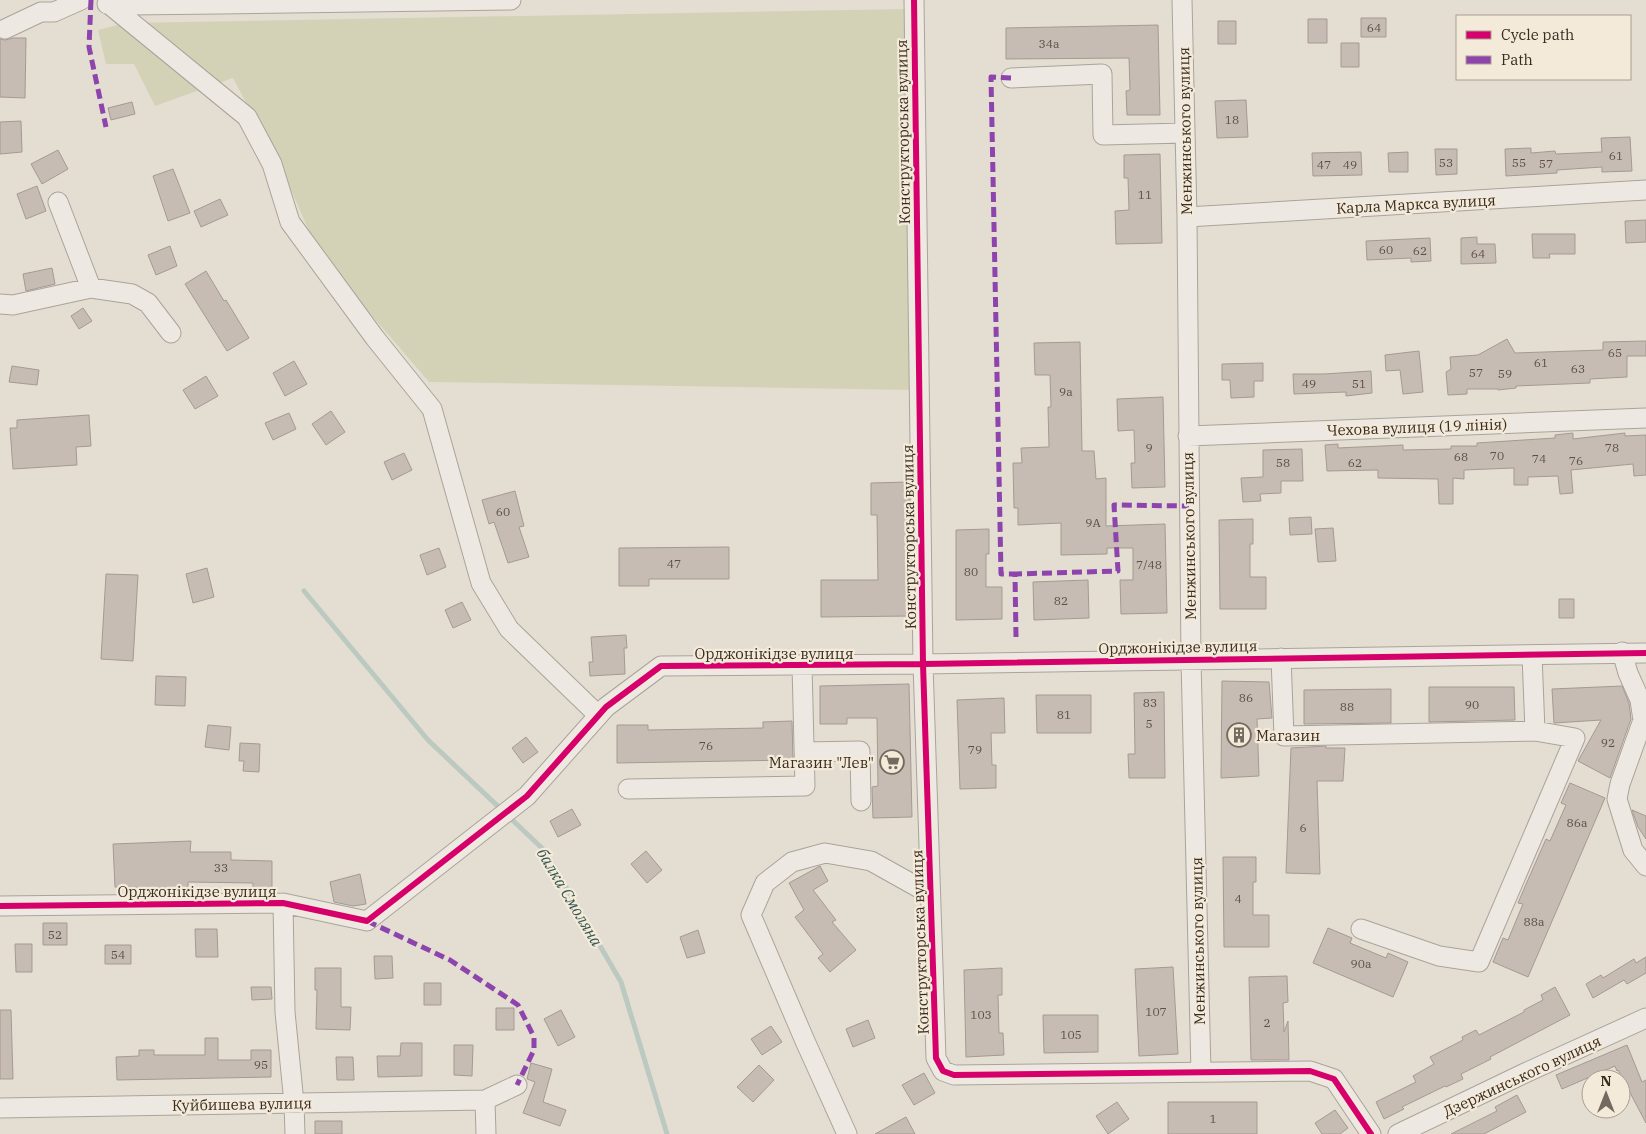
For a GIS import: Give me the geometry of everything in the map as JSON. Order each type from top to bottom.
[{"type":"street","points":[[5,29],[41,12],[54,12],[81,0]]},
{"type":"street","points":[[104,2],[510,0]]},
{"type":"street","name":"Конструкторська вулиця","points":[[914,0],[923,664],[936,1058],[943,1071],[954,1075],[1201,1072]]},
{"type":"street","name":"Менжинського вулиця","points":[[1182,0],[1187,218],[1191,660],[1201,1072]]},
{"type":"street","points":[[104,2],[247,117],[272,164],[290,222],[375,338],[432,408],[481,583],[509,629],[598,715]]},
{"type":"street","points":[[1011,78],[1102,74],[1103,134],[1185,134]]},
{"type":"street","name":"Карла Маркса вулиця","points":[[1187,218],[1646,190]]},
{"type":"street","points":[[58,202],[91,288]]},
{"type":"street","points":[[0,304],[13,305],[91,288],[132,294],[148,303],[171,332]]},
{"type":"street","name":"Чехова вулиця (19 лiнiя)","points":[[1188,436],[1646,418]]},
{"type":"street","points":[[1622,652],[1628,673],[1640,700],[1643,720],[1620,784],[1617,800],[1633,850],[1646,866]]},
{"type":"street","name":"Орджонікідзе вулиця","points":[[0,906],[283,903],[367,921],[527,796],[606,707],[661,666],[1646,653]]},
{"type":"street","points":[[1532,655],[1535,732]]},
{"type":"street","points":[[1281,658],[1284,736],[1535,732],[1575,738],[1479,962],[1439,956],[1361,929]]},
{"type":"street","points":[[628,789],[806,786],[802,665]]},
{"type":"street","points":[[805,752],[860,751],[861,800]]},
{"type":"street","points":[[847,1134],[751,914],[765,883],[792,862],[825,853],[871,861],[930,894]]},
{"type":"street","points":[[283,903],[285,1012],[294,1103],[295,1134]]},
{"type":"street","name":"Дзержинського вулиця","points":[[1398,1134],[1646,1018]]},
{"type":"street","points":[[1201,1072],[1310,1071],[1334,1079],[1371,1134]]},
{"type":"street","points":[[486,1134],[485,1100],[517,1085]]},
{"type":"street","name":"Куйбишева вулиця","points":[[0,1108],[485,1100]]},
{"type":"shaded area","points":[[906,9],[911,390],[429,382],[319,254],[286,178],[233,78],[155,106],[134,64],[106,64],[98,30],[125,23]]},
{"type":"building","points":[[1361,18],[1386,18],[1386,37],[1361,37]]},
{"type":"building","points":[[1308,19],[1327,19],[1327,43],[1308,43]]},
{"type":"building","points":[[1218,21],[1236,21],[1236,44],[1218,44]]},
{"type":"building","points":[[1158,25],[1160,115],[1127,115],[1126,91],[1130,90],[1129,58],[1006,59],[1006,28]]},
{"type":"building","points":[[26,38],[25,98],[0,97],[0,39]]},
{"type":"building","points":[[1341,43],[1359,43],[1359,67],[1341,67]]},
{"type":"building","points":[[1246,100],[1248,137],[1217,138],[1215,101]]},
{"type":"building","points":[[132,102],[135,114],[111,120],[108,108]]},
{"type":"building","points":[[21,121],[22,152],[0,154],[0,122]]},
{"type":"building","points":[[1630,137],[1632,171],[1602,172],[1602,167],[1557,170],[1557,173],[1506,176],[1505,149],[1531,148],[1531,153],[1555,151],[1556,154],[1602,152],[1601,138]]},
{"type":"building","points":[[1435,149],[1457,149],[1457,174],[1436,175]]},
{"type":"building","points":[[58,150],[68,169],[42,184],[31,164]]},
{"type":"building","points":[[1361,152],[1362,175],[1313,176],[1312,153]]},
{"type":"building","points":[[1408,152],[1408,172],[1389,172],[1388,153]]},
{"type":"building","points":[[1160,154],[1162,243],[1116,244],[1115,211],[1129,210],[1128,178],[1124,178],[1124,155]]},
{"type":"building","points":[[173,169],[190,213],[168,221],[153,176]]},
{"type":"building","points":[[37,186],[46,211],[26,219],[17,194]]},
{"type":"building","points":[[220,199],[228,215],[201,227],[194,211]]},
{"type":"building","points":[[1646,220],[1646,242],[1626,243],[1625,221]]},
{"type":"building","points":[[1532,234],[1575,234],[1575,254],[1549,254],[1550,258],[1533,258]]},
{"type":"building","points":[[1477,237],[1477,244],[1495,244],[1496,263],[1461,264],[1461,238]]},
{"type":"building","points":[[1430,238],[1431,261],[1411,262],[1411,258],[1367,260],[1366,241]]},
{"type":"building","points":[[170,246],[177,266],[156,275],[148,255]]},
{"type":"building","points":[[52,268],[55,284],[26,291],[23,274]]},
{"type":"building","points":[[206,271],[249,338],[227,351],[185,284]]},
{"type":"building","points":[[83,308],[92,321],[79,329],[71,316]]},
{"type":"building","points":[[1507,339],[1515,353],[1603,350],[1603,342],[1646,341],[1646,356],[1627,356],[1627,377],[1590,379],[1590,383],[1516,386],[1516,388],[1498,390],[1467,389],[1467,394],[1448,395],[1446,372],[1451,369],[1450,357],[1478,355]]},
{"type":"building","points":[[1080,342],[1082,451],[1094,451],[1096,479],[1106,478],[1106,526],[1165,524],[1167,613],[1121,614],[1120,580],[1133,580],[1133,548],[1107,548],[1107,554],[1061,555],[1061,523],[1018,525],[1018,508],[1014,508],[1013,463],[1022,463],[1021,448],[1049,447],[1048,407],[1051,407],[1050,375],[1035,375],[1034,343]]},
{"type":"building","points":[[1419,351],[1423,392],[1403,394],[1400,370],[1386,371],[1385,355]]},
{"type":"building","points":[[294,361],[307,384],[285,396],[273,373]]},
{"type":"building","points":[[1263,363],[1263,381],[1254,381],[1254,397],[1231,398],[1230,380],[1222,380],[1222,364]]},
{"type":"building","points":[[12,366],[39,370],[37,385],[9,382]]},
{"type":"building","points":[[1371,371],[1372,393],[1346,396],[1346,392],[1294,394],[1293,374]]},
{"type":"building","points":[[206,376],[218,396],[195,409],[183,390]]},
{"type":"building","points":[[1163,397],[1165,487],[1132,488],[1131,463],[1135,463],[1134,430],[1118,431],[1117,399]]},
{"type":"building","points":[[331,411],[345,432],[326,445],[312,424]]},
{"type":"building","points":[[289,413],[296,429],[273,440],[265,423]]},
{"type":"building","points":[[89,415],[91,446],[76,447],[77,465],[13,469],[10,428],[17,428],[17,420]]},
{"type":"building","points":[[1573,433],[1573,439],[1625,433],[1625,436],[1646,435],[1646,475],[1634,476],[1633,464],[1571,470],[1573,493],[1560,494],[1558,476],[1528,477],[1528,485],[1514,485],[1514,468],[1464,470],[1464,479],[1453,478],[1453,504],[1439,504],[1438,479],[1378,478],[1378,470],[1327,471],[1325,445],[1338,444],[1338,448],[1403,445],[1403,450],[1451,449],[1451,446],[1477,446],[1477,443],[1555,438],[1555,435]]},
{"type":"building","points":[[1302,449],[1303,481],[1281,481],[1281,493],[1260,494],[1261,501],[1243,502],[1241,478],[1263,477],[1263,450]]},
{"type":"building","points":[[404,453],[412,470],[392,480],[384,462]]},
{"type":"building","points":[[909,482],[911,616],[821,617],[821,580],[878,580],[877,515],[871,515],[871,483]]},
{"type":"building","points":[[515,491],[524,526],[519,527],[529,557],[508,563],[494,522],[489,524],[482,500]]},
{"type":"building","points":[[1311,517],[1312,534],[1290,535],[1289,518]]},
{"type":"building","points":[[1253,519],[1253,544],[1250,544],[1250,577],[1266,577],[1266,609],[1220,609],[1219,520]]},
{"type":"building","points":[[1333,528],[1336,561],[1318,562],[1315,529]]},
{"type":"building","points":[[989,529],[989,554],[986,554],[986,587],[1002,587],[1002,619],[956,620],[956,530]]},
{"type":"building","points":[[729,547],[729,579],[649,579],[649,586],[619,586],[619,548]]},
{"type":"building","points":[[439,548],[446,567],[427,575],[420,555]]},
{"type":"building","points":[[207,568],[214,597],[193,603],[186,574]]},
{"type":"building","points":[[106,574],[138,575],[133,661],[101,659]]},
{"type":"building","points":[[1088,580],[1089,618],[1034,620],[1033,582]]},
{"type":"building","points":[[1559,599],[1574,599],[1574,618],[1559,618]]},
{"type":"building","points":[[462,602],[471,620],[453,628],[445,610]]},
{"type":"building","points":[[626,635],[627,648],[624,648],[625,674],[590,676],[589,662],[593,662],[591,637]]},
{"type":"building","points":[[156,676],[186,677],[185,706],[155,705]]},
{"type":"building","name":"Магазин","points":[[1222,681],[1269,682],[1272,718],[1257,719],[1259,776],[1221,778]]},
{"type":"building","points":[[909,684],[912,817],[873,818],[872,787],[878,786],[877,718],[847,718],[847,724],[820,724],[820,686]]},
{"type":"building","points":[[1622,686],[1629,703],[1631,719],[1610,778],[1578,761],[1601,720],[1554,723],[1552,689]]},
{"type":"building","points":[[1429,687],[1514,687],[1515,720],[1429,722]]},
{"type":"building","points":[[1391,689],[1391,723],[1304,724],[1304,690]]},
{"type":"building","points":[[1164,692],[1165,778],[1129,778],[1128,754],[1135,754],[1134,693]]},
{"type":"building","points":[[1036,695],[1091,695],[1091,733],[1037,733]]},
{"type":"building","points":[[1004,698],[1005,733],[991,733],[992,765],[996,765],[996,788],[960,789],[957,700]]},
{"type":"building","points":[[792,721],[793,760],[617,763],[617,725],[648,725],[648,730],[763,728],[763,722]]},
{"type":"building","points":[[208,725],[231,727],[229,750],[205,747]]},
{"type":"building","points":[[526,737],[538,752],[523,763],[512,748]]},
{"type":"building","points":[[240,743],[260,744],[259,772],[243,771],[244,761],[239,761]]},
{"type":"building","points":[[1326,746],[1326,748],[1345,748],[1343,781],[1317,781],[1320,874],[1286,873],[1291,748]]},
{"type":"building","points":[[1570,783],[1605,798],[1528,977],[1493,962],[1503,938],[1508,940],[1523,904],[1518,903],[1527,882],[1546,839],[1550,841],[1566,805],[1561,803]]},
{"type":"building","points":[[572,809],[581,825],[558,837],[550,821]]},
{"type":"building","points":[[1632,810],[1646,816],[1646,839],[1638,827]]},
{"type":"building","points":[[191,841],[190,852],[231,852],[231,860],[272,861],[272,891],[253,891],[253,883],[188,882],[188,888],[115,887],[113,844]]},
{"type":"building","points":[[646,851],[662,870],[647,883],[631,864]]},
{"type":"building","points":[[1223,857],[1256,857],[1256,882],[1253,882],[1253,915],[1269,915],[1269,947],[1224,947]]},
{"type":"building","points":[[820,866],[828,881],[813,890],[836,920],[832,922],[856,950],[830,972],[818,958],[823,954],[795,917],[804,910],[789,883]]},
{"type":"building","points":[[360,874],[366,904],[353,906],[334,902],[330,882]]},
{"type":"building","points":[[43,923],[67,923],[67,945],[43,945]]},
{"type":"building","points":[[1328,928],[1352,938],[1350,943],[1386,958],[1388,953],[1408,962],[1393,997],[1313,963]]},
{"type":"building","points":[[195,929],[217,929],[218,957],[196,957]]},
{"type":"building","points":[[698,930],[705,953],[687,958],[680,937]]},
{"type":"building","points":[[15,944],[32,944],[32,972],[16,972]]},
{"type":"building","points":[[105,945],[131,945],[131,964],[105,964]]},
{"type":"building","points":[[374,956],[392,956],[393,978],[375,979]]},
{"type":"building","points":[[1646,957],[1646,973],[1627,984],[1624,980],[1593,998],[1586,984],[1601,975],[1603,978],[1634,959],[1636,963]]},
{"type":"building","points":[[1173,967],[1178,1054],[1139,1056],[1135,969]]},
{"type":"building","points":[[315,968],[341,968],[341,1007],[351,1007],[350,1030],[316,1029],[317,990],[315,990]]},
{"type":"building","points":[[1002,968],[1002,995],[998,995],[999,1033],[1003,1033],[1004,1055],[966,1057],[964,970]]},
{"type":"building","points":[[1287,976],[1288,1002],[1283,1003],[1284,1032],[1288,1021],[1289,1060],[1251,1060],[1249,977]]},
{"type":"building","points":[[424,983],[441,983],[441,1005],[424,1005]]},
{"type":"building","points":[[251,987],[271,987],[272,999],[252,1000]]},
{"type":"building","points":[[1555,987],[1570,1015],[1461,1074],[1463,1079],[1402,1107],[1404,1109],[1384,1119],[1376,1102],[1416,1082],[1413,1076],[1434,1064],[1430,1057],[1463,1040],[1462,1037],[1476,1030],[1479,1035],[1524,1012],[1524,1010],[1543,1000],[1541,995]]},
{"type":"building","points":[[496,1008],[514,1008],[514,1030],[496,1030]]},
{"type":"building","points":[[0,1010],[11,1010],[13,1079],[0,1079]]},
{"type":"building","points":[[561,1010],[575,1037],[558,1046],[544,1019]]},
{"type":"building","points":[[1043,1015],[1098,1015],[1098,1052],[1044,1053]]},
{"type":"building","points":[[868,1020],[875,1038],[853,1047],[846,1029]]},
{"type":"building","points":[[771,1026],[782,1042],[762,1055],[751,1039]]},
{"type":"building","points":[[205,1038],[218,1038],[218,1060],[251,1060],[251,1050],[271,1050],[271,1077],[117,1080],[116,1057],[139,1056],[139,1050],[154,1050],[154,1055],[205,1055]]},
{"type":"building","points":[[401,1043],[422,1043],[422,1076],[378,1077],[377,1056],[400,1056]]},
{"type":"building","points":[[454,1045],[473,1045],[472,1076],[454,1075]]},
{"type":"building","points":[[1627,1045],[1642,1082],[1646,1080],[1646,1123],[1631,1095],[1631,1069],[1616,1069],[1615,1066],[1608,1069],[1581,1069],[1581,1081],[1562,1089],[1556,1075]]},
{"type":"building","points":[[336,1057],[353,1057],[354,1080],[337,1080]]},
{"type":"building","points":[[531,1063],[552,1069],[543,1102],[566,1110],[560,1126],[523,1113],[535,1082],[527,1079]]},
{"type":"building","points":[[759,1065],[774,1080],[753,1102],[737,1087]]},
{"type":"building","points":[[924,1073],[935,1093],[914,1105],[902,1085]]},
{"type":"building","points":[[1517,1095],[1526,1112],[1484,1134],[1451,1134],[1497,1111],[1495,1107]]},
{"type":"building","points":[[1117,1102],[1129,1119],[1108,1134],[1096,1116]]},
{"type":"building","points":[[1168,1102],[1257,1102],[1257,1134],[1168,1134]]},
{"type":"building","points":[[1335,1110],[1348,1128],[1340,1134],[1322,1134],[1315,1123]]},
{"type":"building","points":[[906,1117],[915,1134],[875,1134]]},
{"type":"building","points":[[315,1121],[342,1121],[342,1134],[315,1134]]},
{"type":"waterway","name":"балка Смоляна","points":[[304,591],[428,740],[545,851],[621,982],[667,1134]]},
{"type":"marked path","points":[[91,0],[89,47],[106,127]]},
{"type":"marked path","points":[[1011,78],[991,77],[1001,574],[1015,574]]},
{"type":"marked path","points":[[1016,637],[1015,574],[1118,571],[1114,505],[1189,506]]},
{"type":"marked path","points":[[367,921],[450,960],[518,1005],[534,1037],[534,1050],[517,1085]]},
{"type":"cycle path","points":[[914,0],[923,664],[936,1058],[943,1071],[954,1075],[1310,1071],[1334,1079],[1371,1134]]},
{"type":"cycle path","points":[[0,906],[283,903],[367,921],[527,796],[606,707],[661,666],[1646,653]]},
{"type":"place","name":"Магазин","points":[[1239,735]]},
{"type":"place","name":"Магазин \"Лев\"","points":[[892,762]]}]
